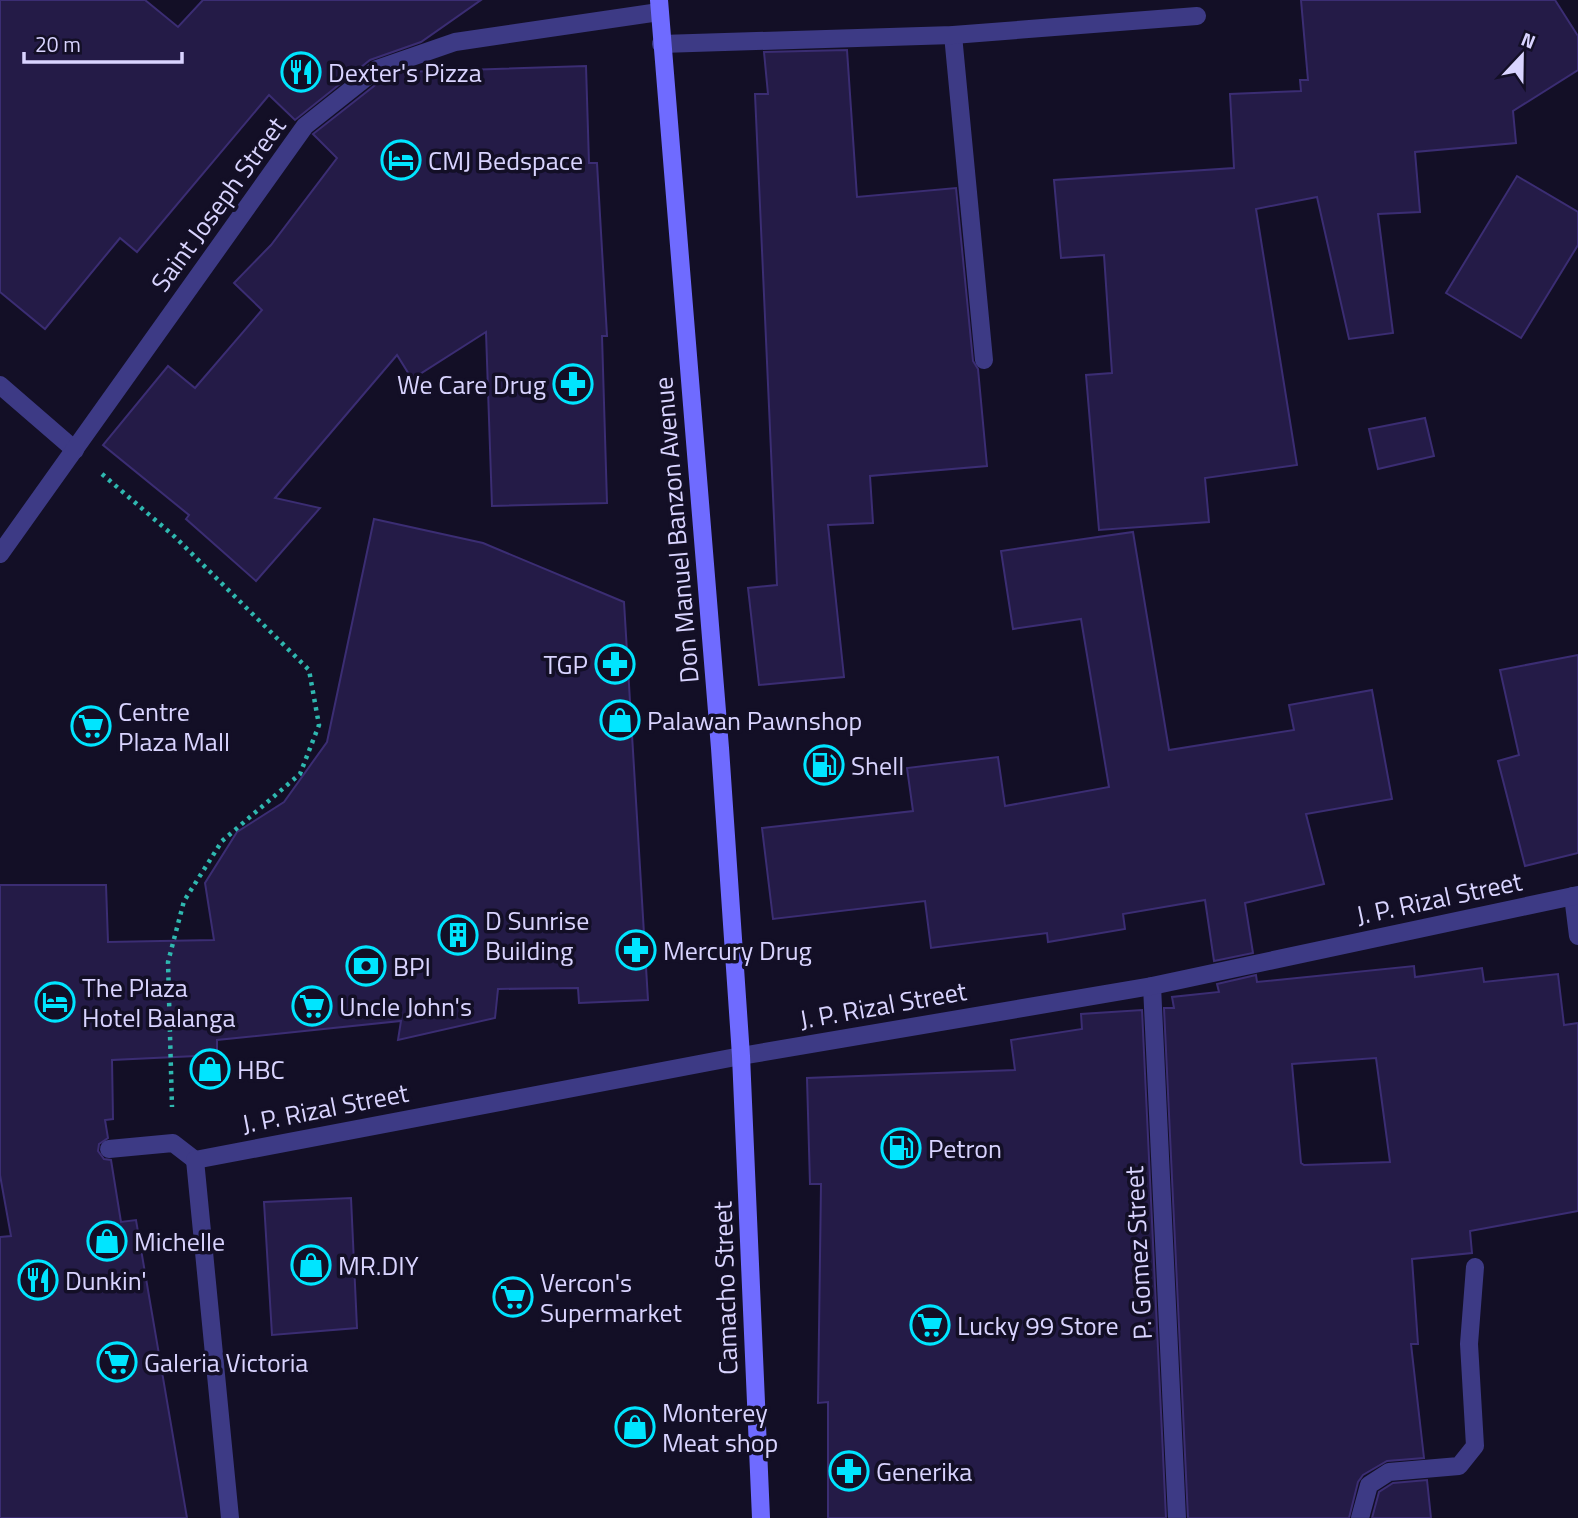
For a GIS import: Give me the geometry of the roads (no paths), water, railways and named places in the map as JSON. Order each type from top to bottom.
[{"type":"main road","name":"Don Manuel Banzon Avenue","points":[[659,6],[720,748],[741,1056]]},
{"type":"main road","name":"Camacho Street","points":[[741,1056],[761,1518]]},
{"type":"street","name":"Saint Joseph Street","points":[[0,554],[305,126],[374,71],[455,42],[659,6]]},
{"type":"street","points":[[661,44],[953,35],[1197,16]]},
{"type":"street","points":[[953,35],[984,360]]},
{"type":"street","points":[[0,385],[75,450]]},
{"type":"street","points":[[1575,895],[1578,936]]},
{"type":"street","name":"J. P. Rizal Street","points":[[195,1160],[741,1056],[1152,986],[1575,895]]},
{"type":"street","name":"P. Gomez Street","points":[[1152,986],[1177,1518]]},
{"type":"street","points":[[109,1149],[173,1143],[195,1160],[230,1518]]},
{"type":"street","points":[[1360,1518],[1369,1485],[1388,1472],[1459,1466],[1475,1446],[1469,1343],[1475,1268]]},
{"type":"place","name":"Dexter's Pizza","points":[[301,72]]},
{"type":"place","name":"CMJ Bedspace","points":[[401,160]]},
{"type":"place","name":"We Care Drug","points":[[573,384]]},
{"type":"place","name":"TGP","points":[[615,664]]},
{"type":"place","name":"Palawan Pawnshop","points":[[620,720]]},
{"type":"place","name":"Centre Plaza Mall","points":[[91,726]]},
{"type":"place","name":"Shell","points":[[824,765]]},
{"type":"place","name":"D Sunrise Building","points":[[458,935]]},
{"type":"place","name":"Mercury Drug","points":[[636,950]]},
{"type":"place","name":"BPI","points":[[366,966]]},
{"type":"place","name":"The Plaza Hotel Balanga","points":[[55,1002]]},
{"type":"place","name":"Uncle John's","points":[[312,1006]]},
{"type":"place","name":"HBC","points":[[210,1069]]},
{"type":"place","name":"Petron","points":[[901,1148]]},
{"type":"place","name":"Michelle","points":[[107,1241]]},
{"type":"place","name":"MR.DIY","points":[[311,1265]]},
{"type":"place","name":"Dunkin'","points":[[38,1280]]},
{"type":"place","name":"Vercon's Supermarket","points":[[513,1297]]},
{"type":"place","name":"Lucky 99 Store","points":[[930,1325]]},
{"type":"place","name":"Galeria Victoria","points":[[117,1362]]},
{"type":"place","name":"Monterey Meat shop","points":[[635,1427]]},
{"type":"place","name":"Generika","points":[[849,1471]]}]
